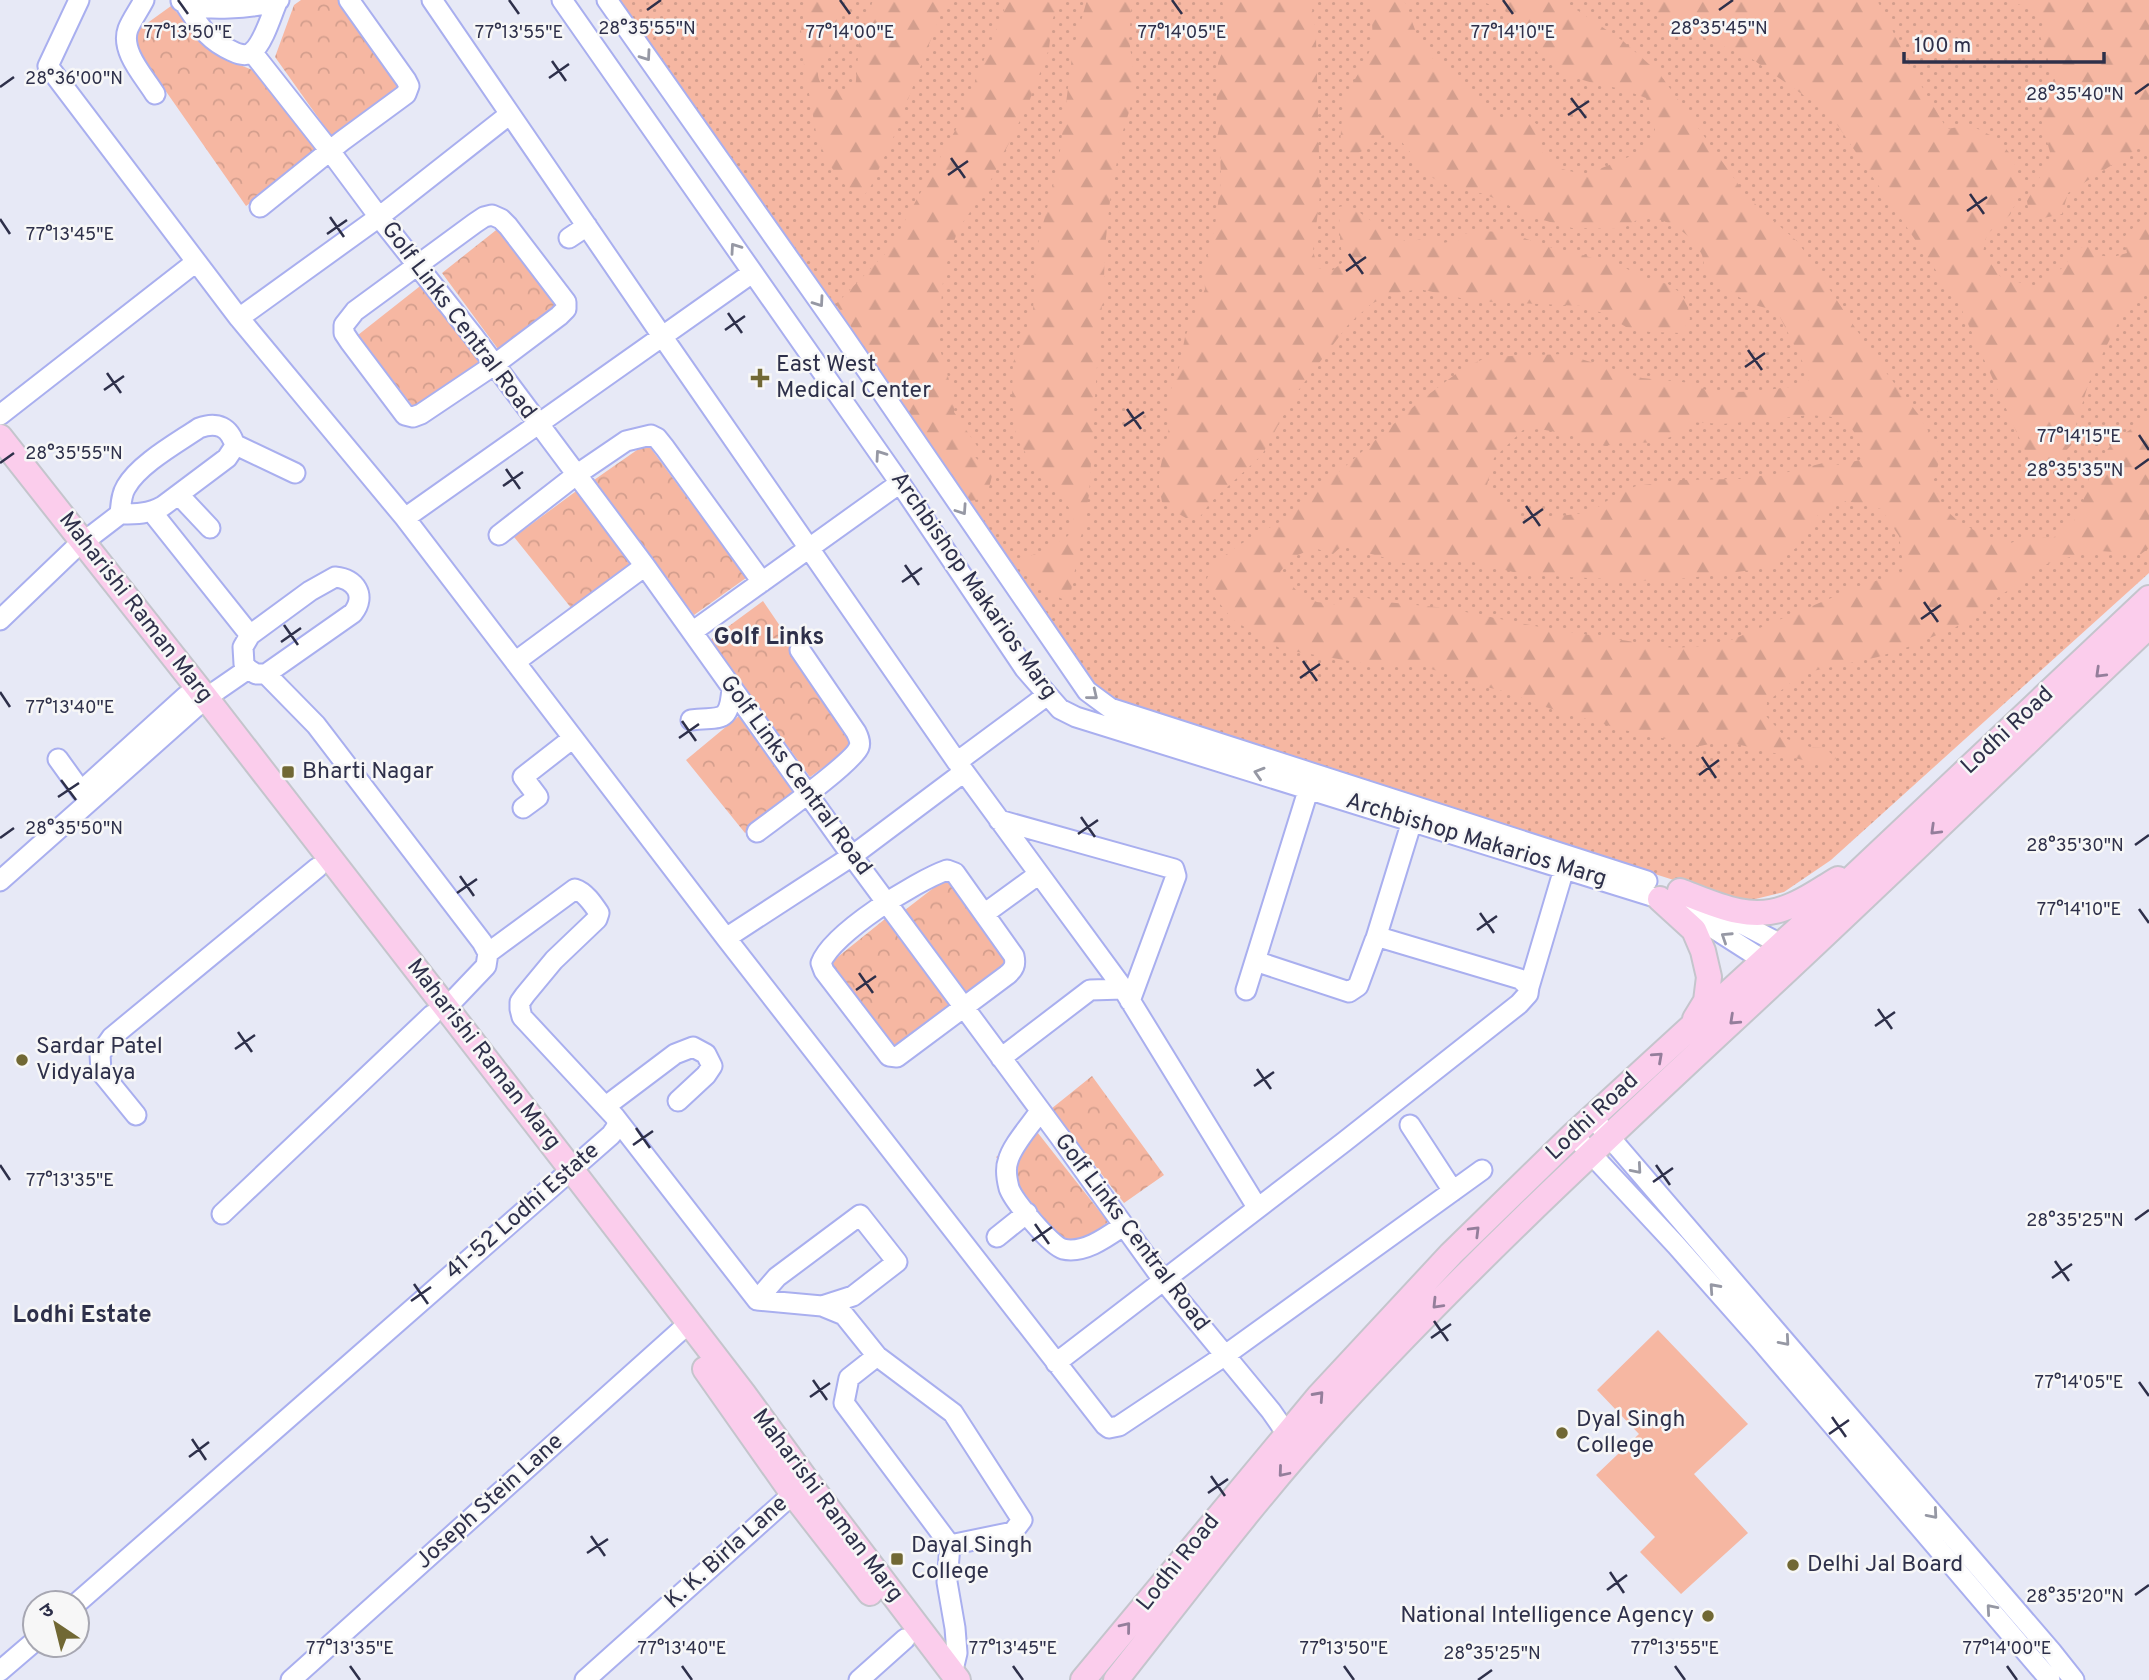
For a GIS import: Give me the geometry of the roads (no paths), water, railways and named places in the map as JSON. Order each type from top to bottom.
[{"type":"main road","name":"Maharishi Raman Marg","points":[[0,437],[78,546],[196,701],[684,1328],[743,1393],[800,1487],[905,1639],[949,1678]]},
{"type":"main road","name":"Maharishi Raman Marg","points":[[0,456],[78,546]]},
{"type":"main road","name":"Lodhi Road","points":[[1116,1680],[1231,1534],[1335,1411],[1465,1275],[1591,1154],[1783,959],[1867,864],[2149,598]]},
{"type":"main road","name":"Lodhi Road","points":[[1083,1680],[1287,1434],[1451,1254],[1592,1117],[1690,1029],[1783,959],[2149,626]]},
{"type":"main road","name":"Maharishi Raman Marg","points":[[196,701],[317,868],[439,1011]]},
{"type":"main road","points":[[1670,895],[1761,915],[1786,908],[1867,864]]},
{"type":"main road","points":[[1670,895],[1694,930],[1703,951],[1709,977],[1706,1001],[1690,1029]]},
{"type":"main road","name":"Maharishi Raman Marg","points":[[800,1487],[949,1678]]},
{"type":"street","points":[[79,0],[48,66],[239,318],[405,518],[726,938],[1105,1425],[1115,1428],[1224,1356],[1482,1170]]},
{"type":"street","points":[[144,0],[128,30],[126,41],[131,55],[155,94]]},
{"type":"street","points":[[260,207],[406,94],[408,86],[349,0]]},
{"type":"street","points":[[432,0],[961,767],[1126,995],[1256,1207]]},
{"type":"street","name":"Archbishop Makarios Marg","points":[[562,0],[900,483],[1025,669],[1060,709],[1076,717],[1310,781],[1670,895],[1674,903],[1783,959]]},
{"type":"street","name":"Archbishop Makarios Marg","points":[[607,0],[832,319],[1087,691],[1110,708],[1412,821],[1564,869],[1670,895]]},
{"type":"street","points":[[183,2],[203,7],[224,7],[259,6],[278,1]]},
{"type":"street","points":[[183,2],[206,34],[218,44],[238,54],[252,52],[258,45],[278,1]]},
{"type":"street","points":[[218,44],[216,21],[224,7]]},
{"type":"street","name":"Golf Links Central Road","points":[[252,52],[494,365],[645,566],[807,794],[1122,1226],[1287,1434]]},
{"type":"street","points":[[239,318],[379,217],[510,114]]},
{"type":"street","points":[[492,215],[508,226],[566,302],[566,309],[494,365],[421,414],[405,415],[350,342],[344,333],[344,325],[355,311],[484,217],[492,215]]},
{"type":"street","points":[[569,238],[587,226]]},
{"type":"street","points":[[0,415],[196,262]]},
{"type":"street","points":[[405,518],[752,273]]},
{"type":"street","points":[[0,620],[78,546],[120,514],[152,512],[227,458],[232,453],[232,437],[225,428],[209,424],[199,428],[131,479],[122,497],[120,514]]},
{"type":"street","points":[[499,535],[576,475],[626,441],[651,435],[657,439],[762,582]]},
{"type":"street","points":[[234,444],[295,473]]},
{"type":"street","points":[[692,632],[900,483]]},
{"type":"street","points":[[179,495],[210,528]]},
{"type":"street","points":[[152,512],[250,635]]},
{"type":"street","points":[[515,663],[645,566]]},
{"type":"street","points":[[58,760],[81,791],[196,701],[257,671],[354,612],[360,604],[360,595],[344,578],[335,577],[310,591],[250,635],[243,647],[244,664],[257,671],[316,725],[482,942],[488,953],[486,966],[222,1214]]},
{"type":"street","points":[[757,832],[853,756],[859,747],[856,732],[800,650]]},
{"type":"street","points":[[691,720],[723,716],[730,708],[732,688]]},
{"type":"street","points":[[726,938],[852,856],[1046,696]]},
{"type":"street","points":[[0,881],[196,701]]},
{"type":"street","points":[[523,808],[538,797],[523,777],[573,738]]},
{"type":"street","points":[[1246,990],[1310,781]]},
{"type":"street","points":[[999,820],[1174,869],[1176,876],[1126,995]]},
{"type":"street","points":[[1255,961],[1349,992],[1358,986],[1412,821]]},
{"type":"street","points":[[136,1115],[101,1072],[100,1054],[112,1037],[317,868]]},
{"type":"street","points":[[1056,1363],[1344,1142],[1519,1003],[1528,994],[1564,869]]},
{"type":"street","points":[[947,870],[955,873],[1014,957],[1015,963],[1007,975],[897,1057],[889,1056],[824,971],[821,963],[824,955],[835,943],[886,902],[947,870]]},
{"type":"street","points":[[984,914],[1039,874]]},
{"type":"street","points":[[488,953],[575,889],[583,894],[599,913],[597,919],[554,960],[525,995],[520,1002],[522,1017],[611,1112],[757,1300],[822,1306],[844,1315],[877,1356],[953,1413],[1022,1520],[1013,1532],[950,1545]]},
{"type":"street","points":[[1376,937],[1520,979],[1529,987]]},
{"type":"street","points":[[1001,1058],[1090,990],[1126,995]]},
{"type":"street","points":[[611,1112],[676,1054],[693,1047],[706,1054],[712,1066],[678,1101]]},
{"type":"street","points":[[1040,1111],[1007,1163],[1010,1191],[1052,1243],[1063,1249],[1078,1248],[1103,1240],[1122,1226]]},
{"type":"street","name":"41-52 Lodhi Estate","points":[[91,1592],[611,1135],[618,1123],[611,1112]]},
{"type":"street","points":[[1592,1117],[2061,1677]]},
{"type":"street","points":[[1410,1125],[1453,1191]]},
{"type":"street","points":[[1573,1135],[1676,1245],[2061,1677]]},
{"type":"street","points":[[997,1237],[1027,1213]]},
{"type":"street","points":[[757,1300],[777,1277],[860,1215],[897,1262],[853,1296],[822,1306]]},
{"type":"street","name":"Joseph Stein Lane","points":[[291,1680],[684,1328]]},
{"type":"street","points":[[877,1356],[849,1378],[844,1403],[950,1545],[947,1582],[957,1653],[949,1678]]},
{"type":"street","name":"K. K. Birla Lane","points":[[584,1680],[800,1487]]},
{"type":"street","points":[[859,1680],[905,1639]]},
{"type":"street","points":[[0,1671],[21,1653]]},
{"type":"place","name":"East West Medical Center","points":[[760,378]]},
{"type":"place","name":"Bharti Nagar","points":[[288,772]]},
{"type":"place","name":"Sardar Patel Vidyalaya","points":[[22,1060]]},
{"type":"place","name":"Dyal Singh College","points":[[1562,1433]]},
{"type":"place","name":"Dayal Singh College","points":[[897,1559]]},
{"type":"place","name":"Delhi Jal Board","points":[[1793,1565]]},
{"type":"place","name":"National Intelligence Agency","points":[[1708,1616]]},
{"type":"district","name":"Golf Links","points":[[769,638]]},
{"type":"district","name":"Lodhi Estate","points":[[82,1316]]}]
